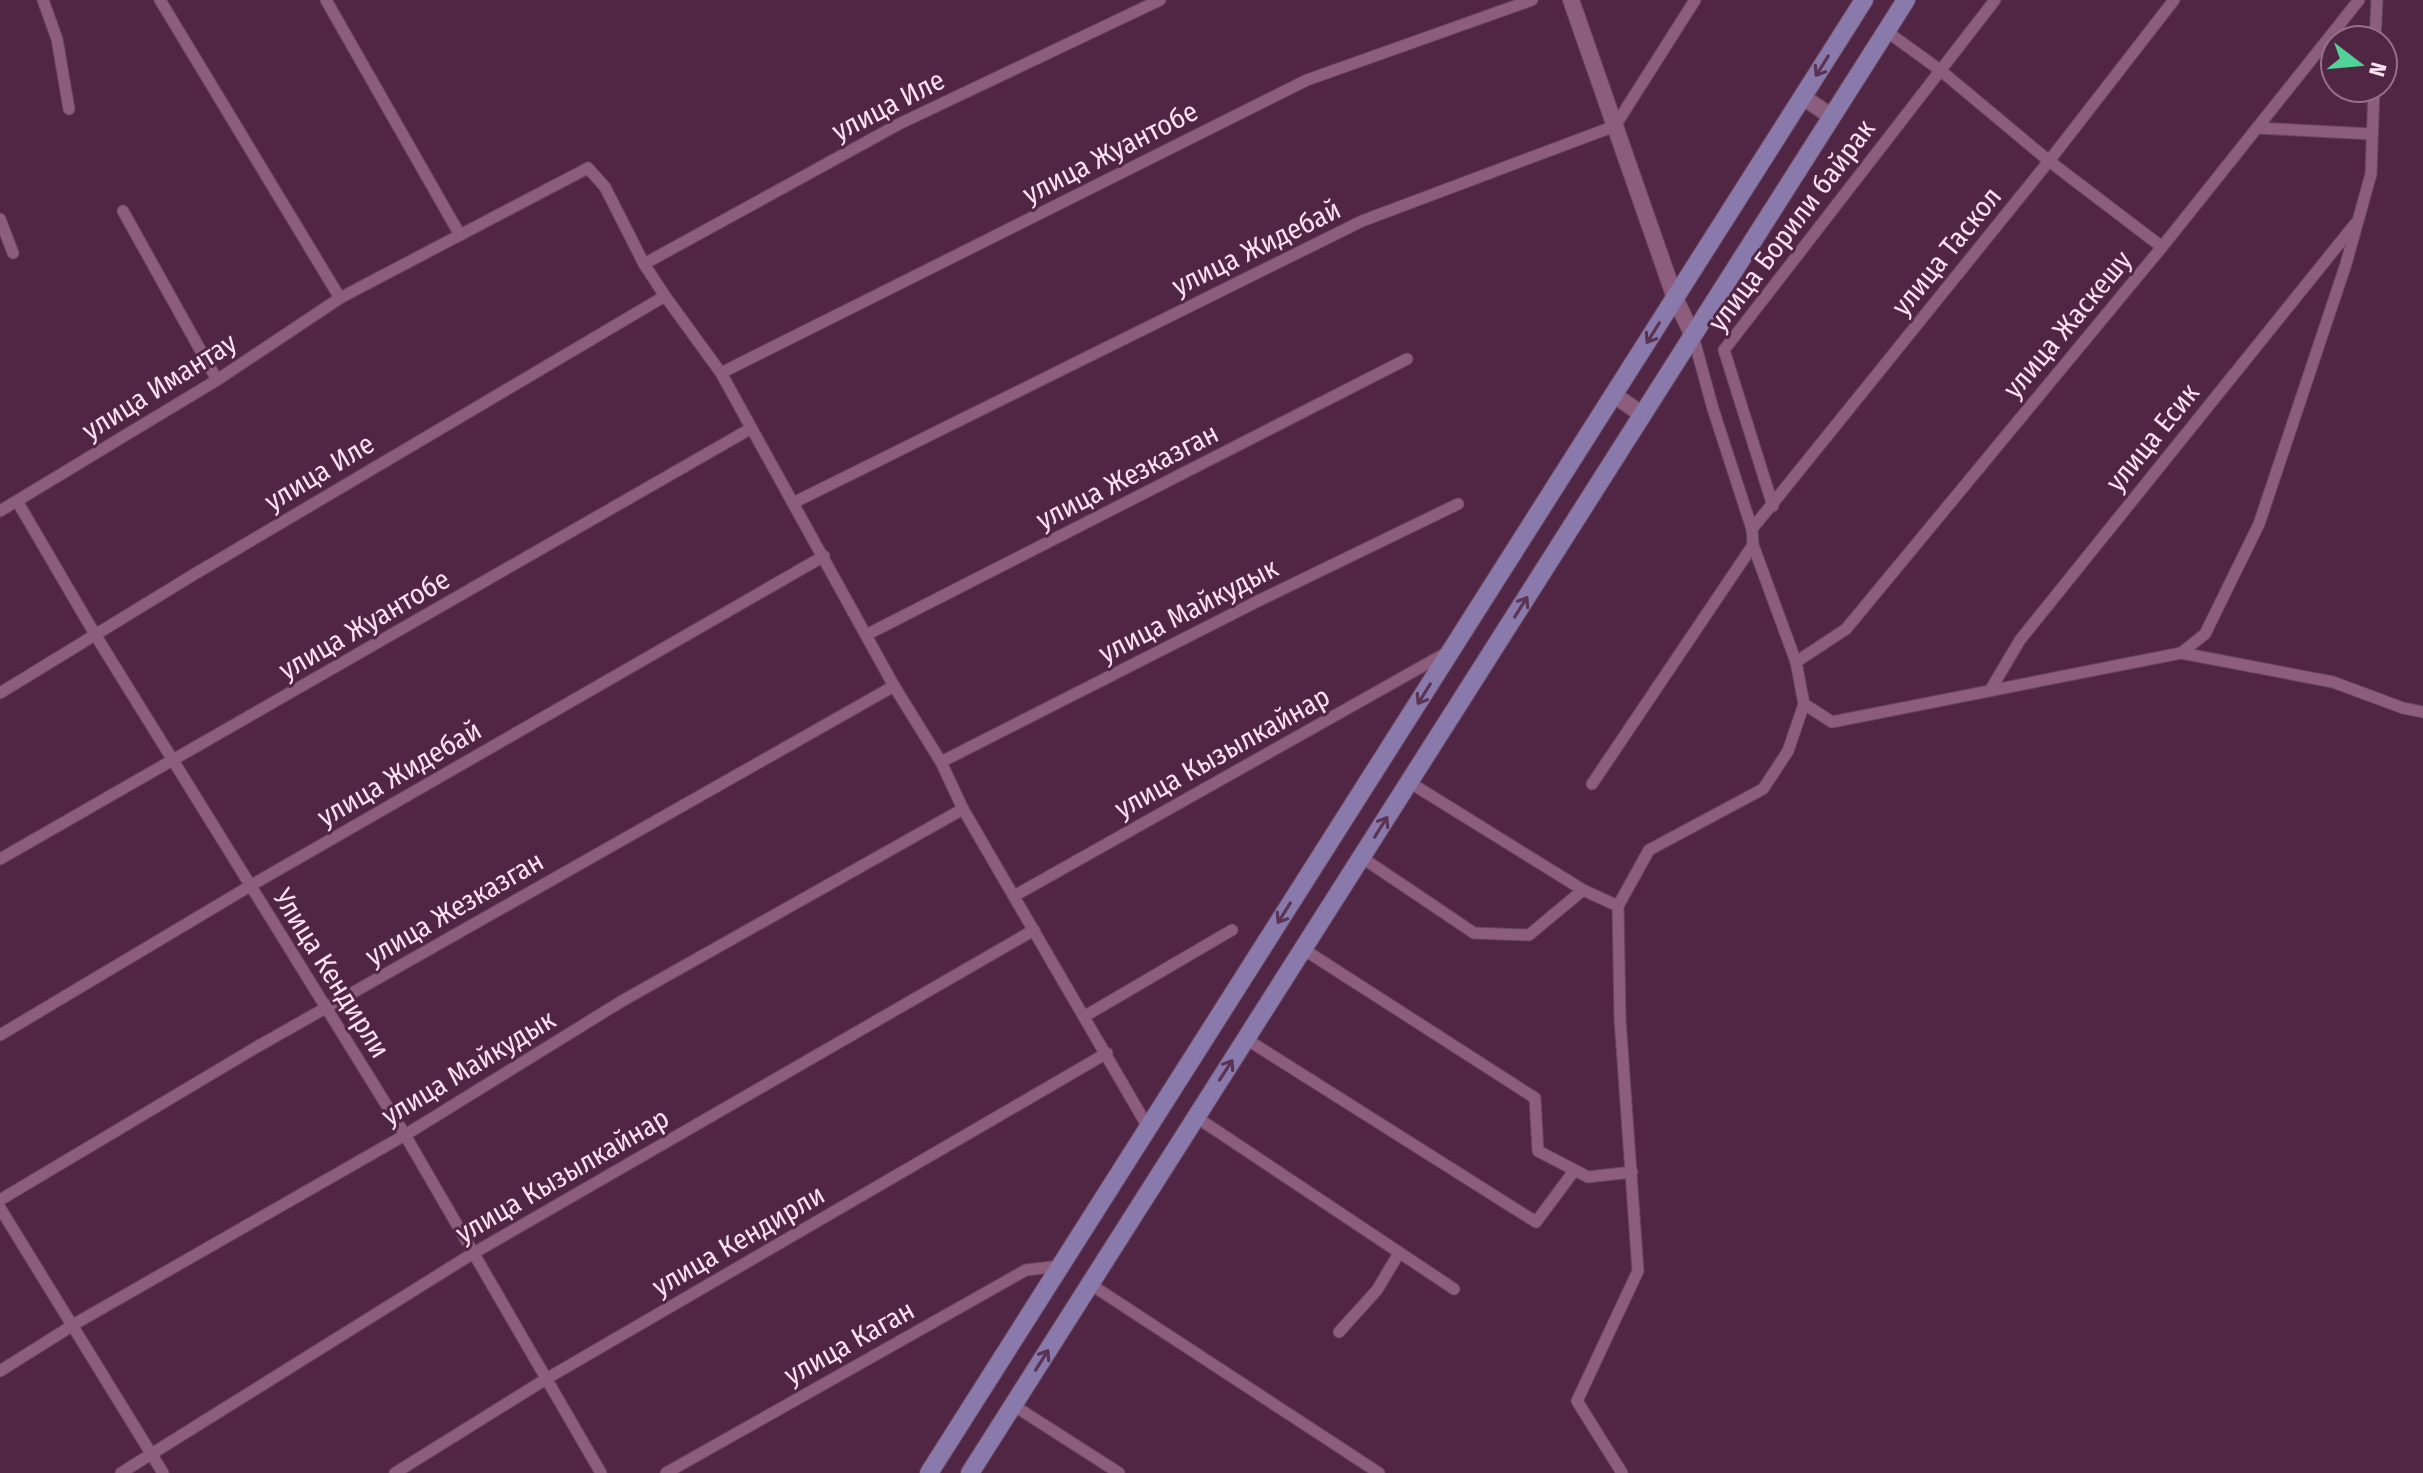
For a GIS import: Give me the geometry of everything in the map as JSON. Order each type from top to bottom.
[{"type":"main road","points":[[929,1473],[1864,0]]},
{"type":"main road","points":[[970,1473],[1906,0]]},
{"type":"street","points":[[43,0],[57,39],[69,109]]},
{"type":"street","points":[[160,0],[340,298]]},
{"type":"street","points":[[326,0],[460,235]]},
{"type":"street","name":"улица Иле","points":[[644,264],[899,124],[1160,0]]},
{"type":"street","name":"улица Жуантобе","points":[[721,373],[1307,80],[1532,0]]},
{"type":"street","points":[[1571,0],[1675,298],[1693,336],[1752,529],[1753,545],[1796,662],[1804,704],[1788,751],[1763,789],[1649,850],[1618,906],[1620,1019],[1638,1271],[1577,1401],[1622,1473]]},
{"type":"street","points":[[1615,126],[1695,0]]},
{"type":"street","name":"улица Борили байрак","points":[[1773,506],[1724,350],[1995,0]]},
{"type":"street","name":"улица Таскол","points":[[1752,529],[2049,161],[2174,0]]},
{"type":"street","name":"улица Жаскешу","points":[[1796,662],[1846,629],[2162,247],[2359,0]]},
{"type":"street","points":[[2376,24],[2377,0]]},
{"type":"street","points":[[1886,31],[1940,70],[2049,161],[2162,247]]},
{"type":"street","points":[[1803,97],[1832,117]]},
{"type":"street","points":[[2181,653],[2205,634],[2259,524],[2371,174],[2373,104]]},
{"type":"street","name":"улица Жидебай","points":[[795,502],[1362,221],[1615,126]]},
{"type":"street","points":[[2257,128],[2372,134]]},
{"type":"street","name":"улица Имантау","points":[[0,511],[217,380],[340,298],[588,168],[605,187],[644,264]]},
{"type":"street","points":[[123,211],[217,380]]},
{"type":"street","points":[[0,219],[13,253]]},
{"type":"street","name":"улица Есик","points":[[1991,689],[2020,640],[2358,221]]},
{"type":"street","points":[[644,264],[721,373],[894,686],[941,762],[963,809],[1149,1129]]},
{"type":"street","name":"улица Иле","points":[[0,693],[665,296]]},
{"type":"street","name":"улица Жезказган","points":[[868,634],[1407,359]]},
{"type":"street","points":[[1614,395],[1643,415]]},
{"type":"street","name":"улица Жуантобе","points":[[0,859],[176,761],[750,429]]},
{"type":"street","name":"Улица Кендирли","points":[[17,501],[96,636],[405,1135],[601,1473]]},
{"type":"street","name":"улица Майкудык","points":[[941,762],[1258,601],[1458,504]]},
{"type":"street","points":[[1592,784],[1753,545]]},
{"type":"street","name":"улица Жидебай","points":[[0,1035],[250,886],[824,556]]},
{"type":"street","name":"улица Кызылкайнар","points":[[1014,896],[1453,649]]},
{"type":"street","points":[[1804,704],[1832,722],[2181,653],[2333,682],[2403,708],[2423,712]]},
{"type":"street","name":"улица Жезказган","points":[[0,1200],[255,1048],[894,686]]},
{"type":"street","points":[[1409,782],[1583,890],[1618,906]]},
{"type":"street","name":"улица Майкудык","points":[[0,1371],[72,1325],[405,1135],[622,1001],[963,809]]},
{"type":"street","points":[[1361,857],[1474,933],[1529,935],[1583,890]]},
{"type":"street","name":"улица Кызылкайнар","points":[[121,1473],[472,1254],[1034,930]]},
{"type":"street","points":[[1085,1016],[1232,930]]},
{"type":"street","points":[[1303,949],[1535,1098],[1538,1151],[1588,1177],[1632,1172]]},
{"type":"street","points":[[1246,1039],[1536,1222],[1574,1171]]},
{"type":"street","name":"улица Кендирли","points":[[395,1473],[546,1379],[1107,1053]]},
{"type":"street","points":[[1196,1117],[1454,1289]]},
{"type":"street","points":[[0,1208],[163,1473]]},
{"type":"street","points":[[1339,1332],[1377,1290],[1399,1253]]},
{"type":"street","name":"улица Каган","points":[[666,1473],[1026,1270],[1061,1266]]},
{"type":"street","points":[[1090,1284],[1379,1473]]},
{"type":"street","points":[[1013,1405],[1119,1473]]}]
